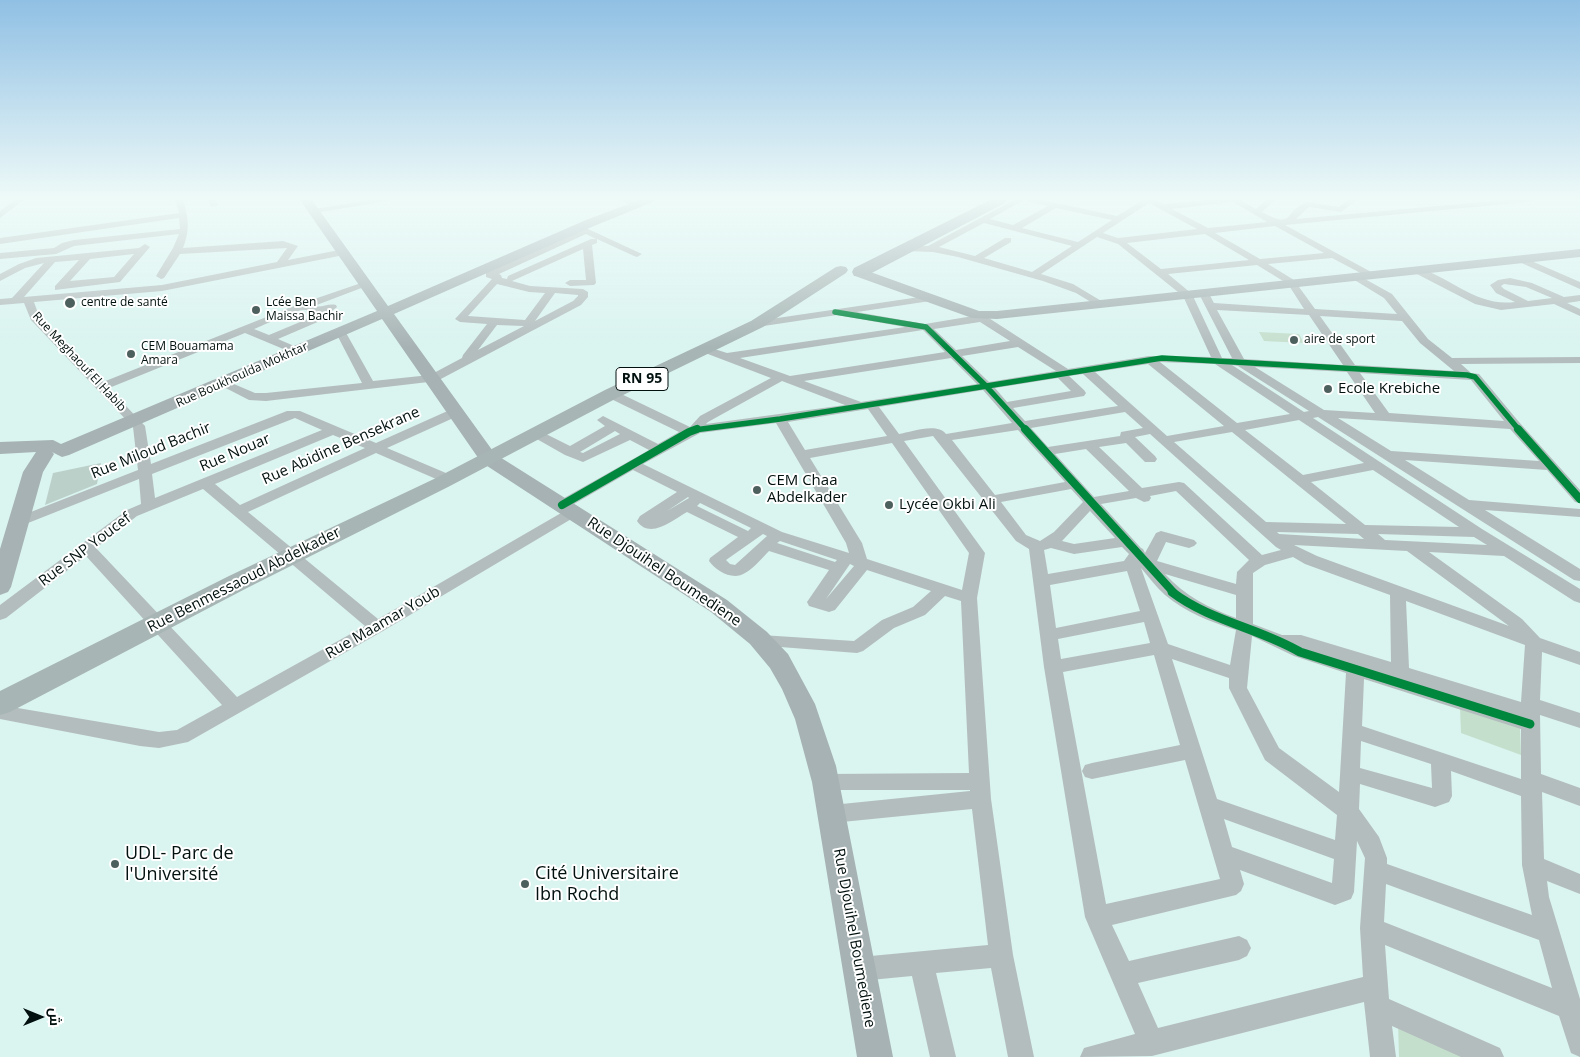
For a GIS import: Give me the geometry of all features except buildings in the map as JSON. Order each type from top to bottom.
[{"type":"highway","name":"RN 95","points":[[855,273],[896,249]]},
{"type":"highway","name":"RN 95","points":[[855,273],[903,249]]},
{"type":"main road","name":"Rue Djouihel Boumediene","points":[[342,249],[488,458],[719,606],[761,641],[778,659],[796,690],[816,741],[826,782],[875,1057]]},
{"type":"main road","name":"Rue Boukhoulda Mokhtar","points":[[53,450],[96,437],[135,421],[386,311],[535,250]]},
{"type":"main road","points":[[855,273],[933,298],[980,316],[1014,314],[1291,282],[1580,253]]},
{"type":"main road","name":"RN 95","points":[[488,458],[611,394],[756,324],[797,300],[855,273]]},
{"type":"main road","points":[[6,448],[53,450]]},
{"type":"main road","points":[[0,588],[33,472],[53,450]]},
{"type":"main road","name":"Rue Benmessaoud Abdelkader","points":[[0,704],[488,458]]},
{"type":"street","points":[[15,301],[60,249]]},
{"type":"street","points":[[138,290],[161,276],[176,250],[188,249]]},
{"type":"street","points":[[280,265],[291,249]]},
{"type":"street","points":[[511,278],[556,261],[577,249]]},
{"type":"street","points":[[556,261],[535,250],[489,275],[590,284],[587,249]]},
{"type":"street","points":[[627,249],[637,254]]},
{"type":"street","points":[[936,249],[976,259],[1076,290],[1099,304]]},
{"type":"street","points":[[976,259],[992,249]]},
{"type":"street","points":[[1032,276],[1070,249]]},
{"type":"street","points":[[1130,249],[1187,294],[1218,360],[1299,416],[1580,597]]},
{"type":"street","points":[[1238,249],[1291,282],[1384,416]]},
{"type":"street","points":[[1324,249],[1370,275]]},
{"type":"street","points":[[0,256],[88,256],[141,251]]},
{"type":"street","points":[[62,285],[117,280],[141,251]]},
{"type":"street","points":[[0,302],[162,288],[344,252]]},
{"type":"street","points":[[20,255],[23,280],[34,279]]},
{"type":"street","points":[[0,280],[22,266],[54,255]]},
{"type":"street","points":[[1159,272],[1334,255]]},
{"type":"street","points":[[88,256],[59,289],[114,285],[109,293]]},
{"type":"street","points":[[1520,259],[1580,286]]},
{"type":"street","points":[[1416,270],[1486,305],[1498,307],[1580,298]]},
{"type":"street","points":[[161,276],[162,288]]},
{"type":"street","points":[[1353,276],[1385,293],[1424,341],[1466,375]]},
{"type":"street","points":[[0,280],[15,280]]},
{"type":"street","points":[[222,383],[250,396],[259,397],[433,378],[532,323],[576,303],[583,296],[582,291],[529,289],[499,281],[491,282],[460,320],[532,323]]},
{"type":"street","points":[[1526,304],[1496,288],[1495,284],[1502,281],[1517,282],[1546,292],[1580,313]]},
{"type":"street","points":[[102,387],[302,306],[367,284]]},
{"type":"street","points":[[532,323],[552,290]]},
{"type":"street","points":[[1203,292],[1240,362],[1580,576]]},
{"type":"street","points":[[1508,295],[1546,292]]},
{"type":"street","points":[[756,324],[933,298]]},
{"type":"street","name":"Rue Meghaouf El Habib","points":[[28,300],[35,318],[135,421]]},
{"type":"street","points":[[302,306],[321,311],[332,307]]},
{"type":"street","points":[[1210,306],[1405,318]]},
{"type":"street","points":[[836,312],[926,327],[986,386],[1076,484],[1090,507],[1181,600],[1197,609],[1282,640],[1300,652],[1400,672],[1446,691]]},
{"type":"street","points":[[726,357],[926,327],[980,316],[1063,373],[1080,393],[1004,406]]},
{"type":"street","points":[[269,339],[316,319]]},
{"type":"street","points":[[464,361],[494,322]]},
{"type":"street","points":[[244,329],[297,351]]},
{"type":"street","points":[[340,331],[369,385]]},
{"type":"street","points":[[694,431],[704,419],[785,379],[1020,343]]},
{"type":"street","points":[[704,349],[785,379],[865,405],[896,439],[974,547],[977,558],[969,598],[981,790],[989,872],[1001,954],[1021,1057]]},
{"type":"street","points":[[611,394],[694,431],[1149,359],[1181,358],[1466,375],[1479,379],[1514,425],[1580,499]]},
{"type":"street","points":[[1149,359],[1380,544]]},
{"type":"street","points":[[1449,361],[1580,360]]},
{"type":"street","points":[[1085,370],[1276,540],[1293,552],[1580,659]]},
{"type":"street","points":[[943,438],[1129,408]]},
{"type":"street","name":"Rue Abidine Bensekrane","points":[[238,511],[456,412]]},
{"type":"street","points":[[1150,459],[1126,435],[1159,435],[1234,428],[1320,413],[1514,425]]},
{"type":"street","name":"Rue Miloud Bachir","points":[[18,522],[281,416],[296,414],[333,430]]},
{"type":"street","points":[[780,418],[854,543],[852,563]]},
{"type":"street","points":[[135,421],[140,428],[149,506]]},
{"type":"street","points":[[570,452],[609,423],[659,450]]},
{"type":"street","points":[[333,430],[448,479]]},
{"type":"street","name":"Rue Nouar","points":[[149,506],[333,430]]},
{"type":"street","name":"Rue Maamar Youb","points":[[0,712],[159,740],[181,737],[377,627],[568,508],[632,465],[694,431]]},
{"type":"street","points":[[802,455],[936,432],[943,438],[1021,538],[1029,544],[1044,544],[1136,556],[1244,592]]},
{"type":"street","points":[[535,434],[581,458],[585,458],[629,435]]},
{"type":"street","points":[[1046,452],[1129,439]]},
{"type":"street","points":[[1089,445],[1143,497]]},
{"type":"street","points":[[1387,455],[1551,466]]},
{"type":"street","points":[[632,465],[772,540],[969,598]]},
{"type":"street","points":[[1300,480],[1375,465]]},
{"type":"street","points":[[205,483],[377,627]]},
{"type":"street","points":[[990,500],[1076,484]]},
{"type":"street","points":[[1152,1043],[1097,917],[1041,581],[1044,544],[1090,507],[1183,490],[1259,561]]},
{"type":"street","points":[[1466,504],[1580,513]]},
{"type":"street","name":"Rue SNP Youcef","points":[[0,614],[135,512],[149,506]]},
{"type":"street","points":[[1262,527],[1361,528],[1512,534]]},
{"type":"street","points":[[756,532],[718,558],[717,561],[726,568],[739,570],[772,540]]},
{"type":"street","points":[[1041,581],[1136,556],[1161,536],[1189,543]]},
{"type":"street","points":[[1276,540],[1506,551],[1580,562]]},
{"type":"street","points":[[1409,545],[1516,623],[1534,642],[1530,713],[1532,865],[1547,932],[1574,1009],[1580,1044]]},
{"type":"street","points":[[87,548],[234,706]]},
{"type":"street","points":[[1293,552],[1259,561],[1251,565],[1245,572],[1246,626],[1238,674],[1238,688],[1272,754],[1348,811],[1371,844],[1376,858],[1372,928],[1375,996],[1383,1057]]},
{"type":"street","points":[[1097,917],[1228,888],[1233,882],[1159,648],[1136,556]]},
{"type":"street","points":[[761,641],[857,647],[888,624],[919,611],[942,590]]},
{"type":"street","points":[[1398,592],[1400,672]]},
{"type":"street","points":[[1049,635],[1150,615]]},
{"type":"street","points":[[1054,667],[1159,648],[1238,674]]},
{"type":"street","points":[[1355,663],[1446,691],[1530,713],[1580,721]]},
{"type":"street","points":[[1224,854],[1339,894],[1343,892],[1355,663]]},
{"type":"street","points":[[1352,730],[1441,759],[1580,797]]},
{"type":"street","points":[[1092,771],[1191,751]]},
{"type":"street","points":[[1350,773],[1438,799],[1442,796],[1441,759]]},
{"type":"street","points":[[826,782],[981,790]]},
{"type":"street","points":[[832,814],[981,790]]},
{"type":"street","points":[[1208,805],[1346,853]]},
{"type":"street","points":[[1532,865],[1580,884]]},
{"type":"street","points":[[1375,870],[1547,932]]},
{"type":"street","points":[[1372,928],[1574,1009]]},
{"type":"street","points":[[1122,975],[1239,948]]},
{"type":"street","points":[[860,969],[1001,954]]},
{"type":"street","points":[[922,963],[943,1057]]},
{"type":"street","points":[[1092,1057],[1375,996],[1491,1057]]},
{"type":"green space","points":[[1259,332],[1299,334],[1304,343],[1264,341]]},
{"type":"green space","points":[[1460,707],[1520,728],[1521,755],[1461,733]]},
{"type":"green space","points":[[1398,1022],[1473,1057],[1399,1057]]},
{"type":"cycle path","points":[[835,312],[926,327],[986,386],[1170,590],[1184,601],[1200,610],[1268,636],[1300,652],[1530,724]]},
{"type":"cycle path","points":[[562,505],[689,432],[698,429],[780,419],[1162,358],[1467,375],[1475,377],[1514,425],[1580,499]]},
{"type":"place","name":"centre de santé","points":[[70,303]]},
{"type":"place","name":"Lcée Ben Maissa Bachir","points":[[256,310]]},
{"type":"place","name":"aire de sport","points":[[1294,340]]},
{"type":"place","name":"CEM Bouamama Amara","points":[[131,354]]},
{"type":"place","name":"Ecole Krebiche","points":[[1328,389]]},
{"type":"place","name":"CEM Chaa Abdelkader","points":[[757,490]]},
{"type":"place","name":"Lycée Okbi Ali","points":[[889,505]]},
{"type":"place","name":"UDL- Parc de l'Université","points":[[115,864]]},
{"type":"place","name":"Cité Universitaire Ibn Rochd","points":[[525,884]]}]
